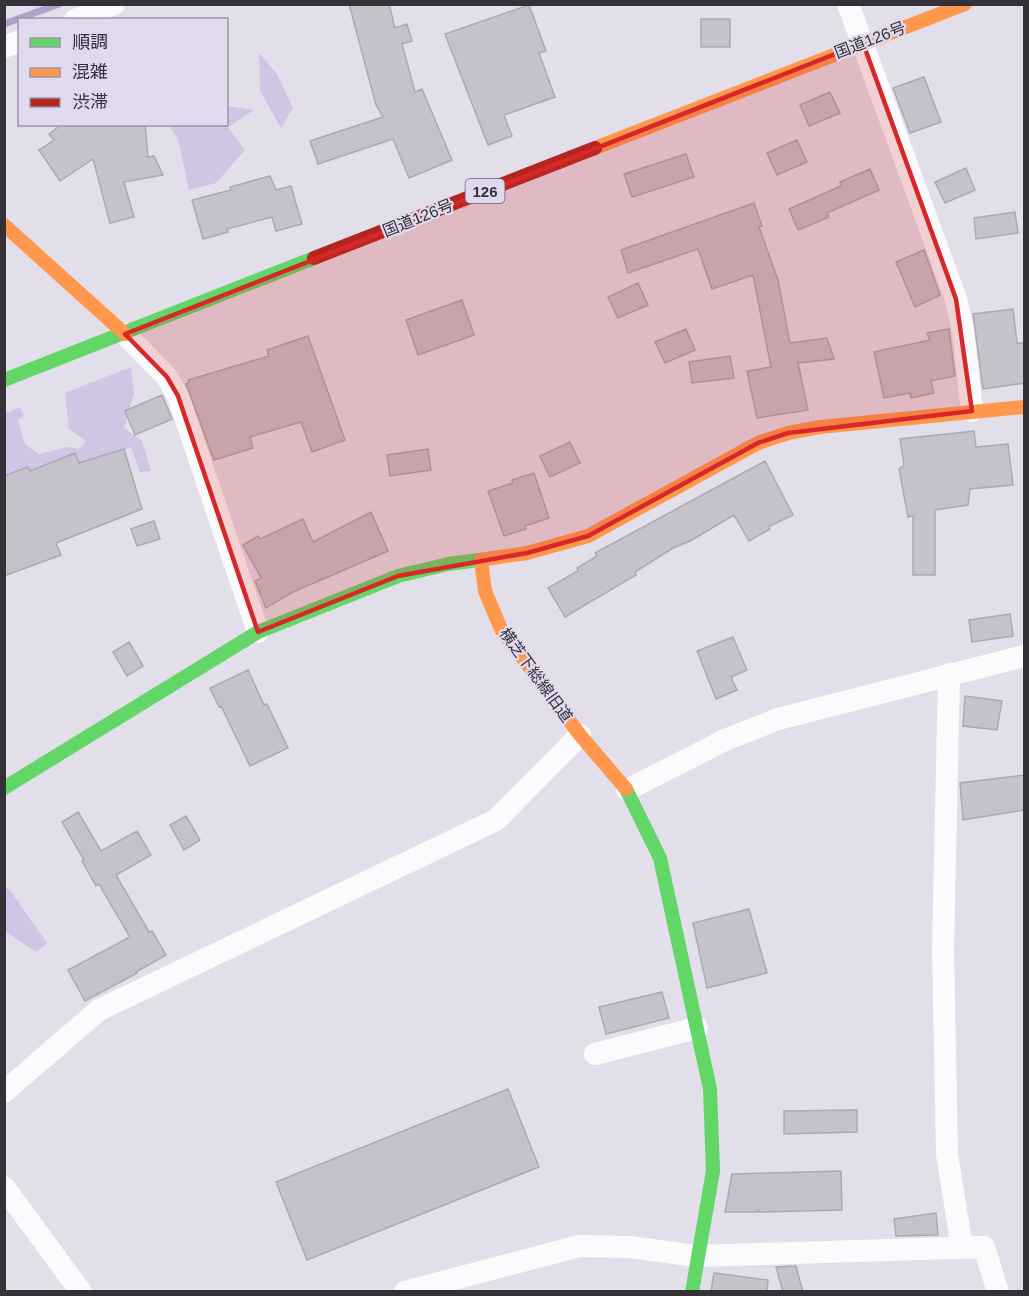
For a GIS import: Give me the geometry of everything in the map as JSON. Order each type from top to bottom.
[{"type":"main road","name":"国道126号","points":[[4,380],[965,4]]},
{"type":"main road","points":[[4,225],[125,333]]},
{"type":"main road","points":[[4,788],[258,632],[398,576],[448,564],[527,553],[588,536],[758,443],[788,433],[820,427],[1024,407]]},
{"type":"main road","name":"横芝下総線旧道","points":[[481,560],[485,591],[501,629],[580,735],[627,790],[660,858],[710,1089],[712,1171],[696,1256],[692,1292]]},
{"type":"street","points":[[80,18],[114,4]]},
{"type":"street","points":[[848,4],[956,299],[963,330],[972,411]]},
{"type":"street","points":[[125,333],[167,377],[178,396],[258,632]]},
{"type":"street","points":[[627,790],[725,740],[778,719],[1024,656]]},
{"type":"street","points":[[950,674],[943,950],[947,1154],[962,1248]]},
{"type":"street","points":[[4,1092],[99,1010],[495,820],[580,735]]},
{"type":"street","points":[[595,1054],[697,1028]]},
{"type":"street","points":[[4,1187],[81,1292]]},
{"type":"street","points":[[405,1292],[579,1246],[630,1247],[696,1256],[984,1247],[998,1292]]},
{"type":"highlighted area","points":[[863,43],[956,299],[972,411],[788,433],[758,443],[588,536],[527,553],[398,576],[258,632],[178,396],[167,377],[125,334]]},
{"type":"shaded area","points":[[259,53],[277,74],[293,108],[281,128],[260,91]]},
{"type":"shaded area","points":[[228,106],[254,110],[228,127],[245,150],[216,183],[189,190],[178,139],[169,126],[228,126]]},
{"type":"shaded area","points":[[131,367],[134,393],[124,428],[142,441],[151,471],[140,472],[131,447],[91,466],[24,480],[5,475],[4,414],[20,407],[24,416],[18,420],[25,444],[39,454],[69,447],[80,449],[86,441],[69,429],[65,393]]},
{"type":"shaded area","points":[[5,887],[10,890],[47,943],[36,952],[5,931]]},
{"type":"building","points":[[349,4],[389,4],[395,28],[407,24],[412,41],[402,44],[415,92],[422,89],[452,160],[409,178],[393,139],[318,164],[310,141],[383,117],[376,105]]},
{"type":"building","points":[[529,5],[546,51],[539,53],[555,97],[504,115],[512,136],[488,145],[445,34]]},
{"type":"building","points":[[701,19],[730,19],[730,47],[701,47]]},
{"type":"building","points":[[924,77],[941,122],[910,133],[893,88]]},
{"type":"building","points":[[830,92],[840,113],[809,126],[800,105]]},
{"type":"building","points":[[59,126],[145,126],[148,157],[154,156],[163,175],[124,182],[134,217],[110,223],[93,159],[60,181],[39,150],[54,140],[49,134]]},
{"type":"building","points":[[797,140],[807,162],[777,175],[767,153]]},
{"type":"building","points":[[686,154],[694,177],[632,197],[624,174]]},
{"type":"building","points":[[966,168],[975,190],[945,203],[935,182]]},
{"type":"building","points":[[870,169],[879,190],[827,213],[829,217],[798,230],[789,209],[841,186],[840,182]]},
{"type":"building","points":[[270,176],[276,190],[291,186],[302,224],[276,231],[272,217],[227,229],[228,232],[203,239],[192,200],[231,190],[230,187]]},
{"type":"building","points":[[754,203],[762,226],[759,227],[778,280],[790,343],[827,338],[834,359],[798,363],[808,410],[757,418],[747,371],[771,367],[753,275],[712,289],[698,249],[628,273],[621,250]]},
{"type":"building","points":[[1015,212],[1018,233],[976,239],[974,218]]},
{"type":"building","points":[[924,250],[940,295],[915,307],[896,262]]},
{"type":"building","points":[[638,283],[648,305],[618,318],[608,297]]},
{"type":"building","points":[[462,300],[474,335],[418,355],[406,320]]},
{"type":"building","points":[[1013,309],[1017,343],[1024,343],[1024,383],[983,389],[973,314]]},
{"type":"building","points":[[686,329],[695,350],[665,363],[655,342]]},
{"type":"building","points":[[949,329],[955,376],[931,381],[934,393],[911,398],[910,393],[884,398],[874,352],[930,340],[927,333]]},
{"type":"building","points":[[308,336],[345,440],[312,452],[301,422],[250,437],[253,448],[214,460],[186,384],[189,383],[188,380],[269,356],[267,350]]},
{"type":"building","points":[[730,356],[734,378],[692,383],[689,362]]},
{"type":"building","points":[[162,395],[172,419],[135,435],[125,411]]},
{"type":"building","points":[[974,431],[976,447],[1008,444],[1013,485],[970,489],[968,505],[935,510],[935,575],[913,575],[913,516],[908,517],[899,469],[904,465],[900,439]]},
{"type":"building","points":[[570,442],[580,463],[550,477],[540,456]]},
{"type":"building","points":[[124,449],[142,509],[56,543],[61,555],[4,576],[4,476],[28,467],[30,471],[75,453],[79,463]]},
{"type":"building","points":[[428,449],[431,470],[390,476],[387,455]]},
{"type":"building","points":[[765,461],[793,515],[768,527],[770,529],[749,541],[734,515],[690,541],[673,548],[635,572],[636,575],[565,617],[548,588],[578,571],[577,568],[597,556],[595,553]]},
{"type":"building","points":[[534,473],[549,518],[504,536],[488,491]]},
{"type":"building","points":[[371,512],[388,551],[293,592],[266,608],[255,581],[261,578],[243,545],[258,536],[260,539],[303,519],[313,542]]},
{"type":"building","points":[[154,521],[160,539],[137,546],[131,529]]},
{"type":"building","points":[[1010,614],[1013,636],[972,642],[969,620]]},
{"type":"building","points":[[733,637],[747,670],[731,677],[737,690],[716,699],[697,651]]},
{"type":"building","points":[[129,642],[143,666],[127,676],[113,652]]},
{"type":"building","points":[[248,670],[288,748],[250,766],[210,688]]},
{"type":"building","points":[[965,696],[1002,701],[997,730],[963,726]]},
{"type":"building","points":[[1024,775],[1024,810],[963,820],[960,783]]},
{"type":"building","points":[[78,812],[101,851],[137,831],[151,855],[116,875],[149,932],[152,931],[166,955],[85,1001],[68,970],[130,937],[99,884],[96,886],[62,822]]},
{"type":"building","points":[[186,816],[200,840],[184,850],[170,825]]},
{"type":"building","points":[[749,909],[767,973],[707,988],[693,923]]},
{"type":"building","points":[[662,992],[669,1018],[606,1034],[599,1007]]},
{"type":"building","points":[[508,1089],[539,1167],[307,1260],[276,1182]]},
{"type":"building","points":[[857,1110],[857,1132],[784,1134],[784,1111]]},
{"type":"building","points":[[841,1171],[842,1210],[759,1212],[758,1209],[758,1212],[725,1212],[732,1174]]},
{"type":"building","points":[[936,1213],[938,1235],[896,1236],[894,1219]]},
{"type":"building","points":[[796,1266],[803,1292],[783,1292],[776,1267]]},
{"type":"building","points":[[714,1273],[768,1280],[767,1292],[711,1292]]},
{"type":"waterway","points":[[20,18],[59,4]]},
{"type":"waterway","points":[[4,24],[18,19]]},
{"type":"traffic: fast","points":[[4,380],[314,258]]},
{"type":"traffic: fast","points":[[4,788],[258,632],[398,576],[448,564],[486,559]]},
{"type":"traffic: fast","points":[[626,789],[660,858],[710,1089],[713,1171],[692,1292]]},
{"type":"traffic: slow","points":[[595,148],[965,4]]},
{"type":"traffic: slow","points":[[4,225],[125,334]]},
{"type":"traffic: slow","points":[[486,559],[527,553],[588,536],[758,443],[788,433],[820,427],[1024,407]]},
{"type":"traffic: slow","points":[[481,560],[485,591],[501,629],[580,735],[626,789]]},
{"type":"traffic: jam","points":[[314,258],[595,148]]}]
